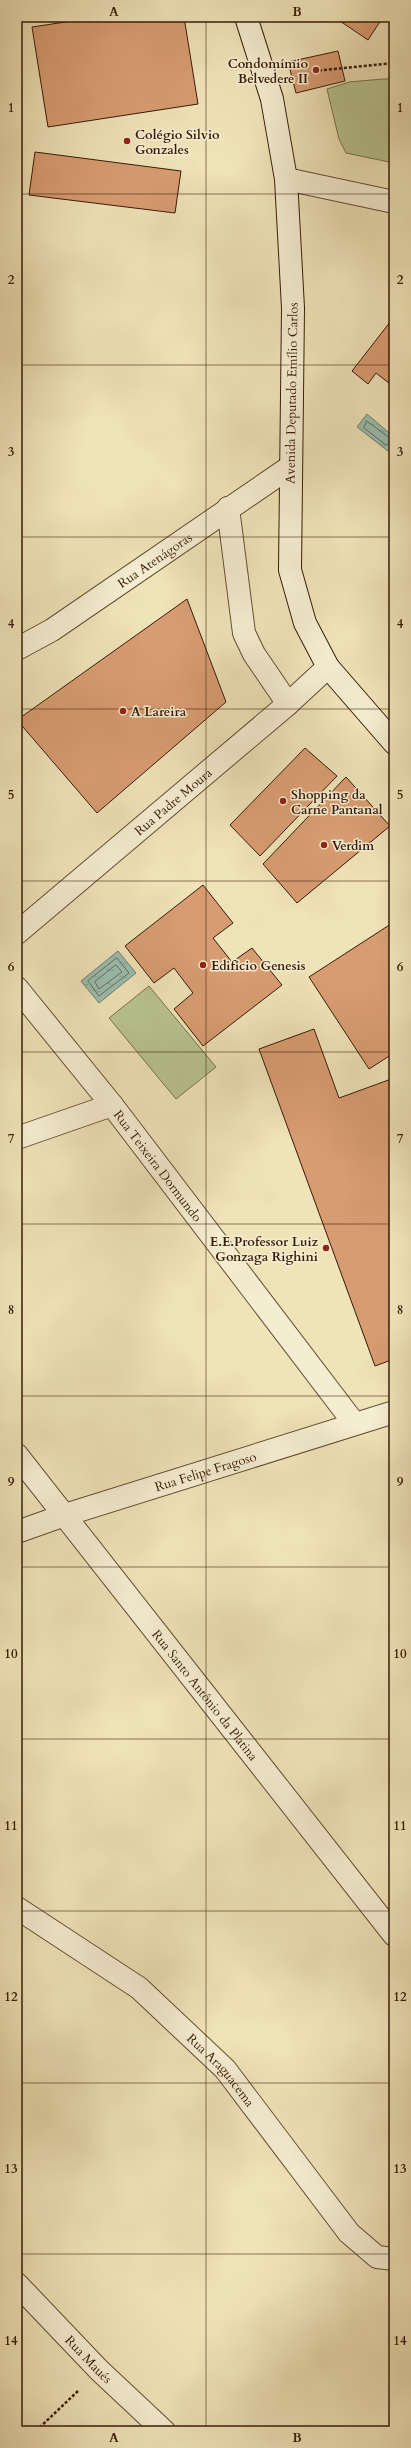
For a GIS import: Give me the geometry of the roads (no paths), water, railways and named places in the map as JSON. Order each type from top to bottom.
[{"type":"street","name":"Avenida Deputado Emílio Carlos","points":[[246,17],[272,99],[286,179],[293,308],[290,570],[306,623],[328,667],[394,743]]},
{"type":"street","points":[[286,179],[394,202]]},
{"type":"street","name":"Rua Atenágoras","points":[[17,649],[52,630],[228,508],[290,467]]},
{"type":"street","points":[[228,508],[244,633],[254,654],[288,704]]},
{"type":"street","name":"Rua Padre Moura","points":[[17,933],[288,704],[328,667]]},
{"type":"street","name":"Rua Teixeira Dormundo","points":[[17,988],[112,1105],[354,1423]]},
{"type":"street","points":[[17,1138],[112,1105]]},
{"type":"street","name":"Rua Felipe Fragoso","points":[[17,1532],[65,1514],[354,1423],[394,1412]]},
{"type":"street","name":"Rua Santo Antônio da Platina","points":[[17,1455],[65,1514],[394,1935]]},
{"type":"street","name":"Rua Araguacema","points":[[17,1908],[139,1988],[226,2069],[349,2234],[377,2257],[394,2259]]},
{"type":"street","name":"Rua Maués","points":[[17,2284],[99,2370],[164,2431]]},
{"type":"water","points":[[367,414],[394,437],[394,445],[388,451],[357,427]]},
{"type":"water","points":[[118,951],[136,973],[99,1003],[81,981]]},
{"type":"place","name":"Condomímio Belvedere II","points":[[316,70]]},
{"type":"place","name":"Colégio Silvio Gonzales","points":[[127,141]]},
{"type":"place","name":"A Lareira","points":[[123,711]]},
{"type":"place","name":"Shopping da Carne Pantanal","points":[[283,801]]},
{"type":"place","name":"Verdim","points":[[324,845]]},
{"type":"place","name":"Edifício Genesis","points":[[203,965]]},
{"type":"place","name":"E.E.Professor Luiz Gonzaga Righini","points":[[326,1248]]}]
